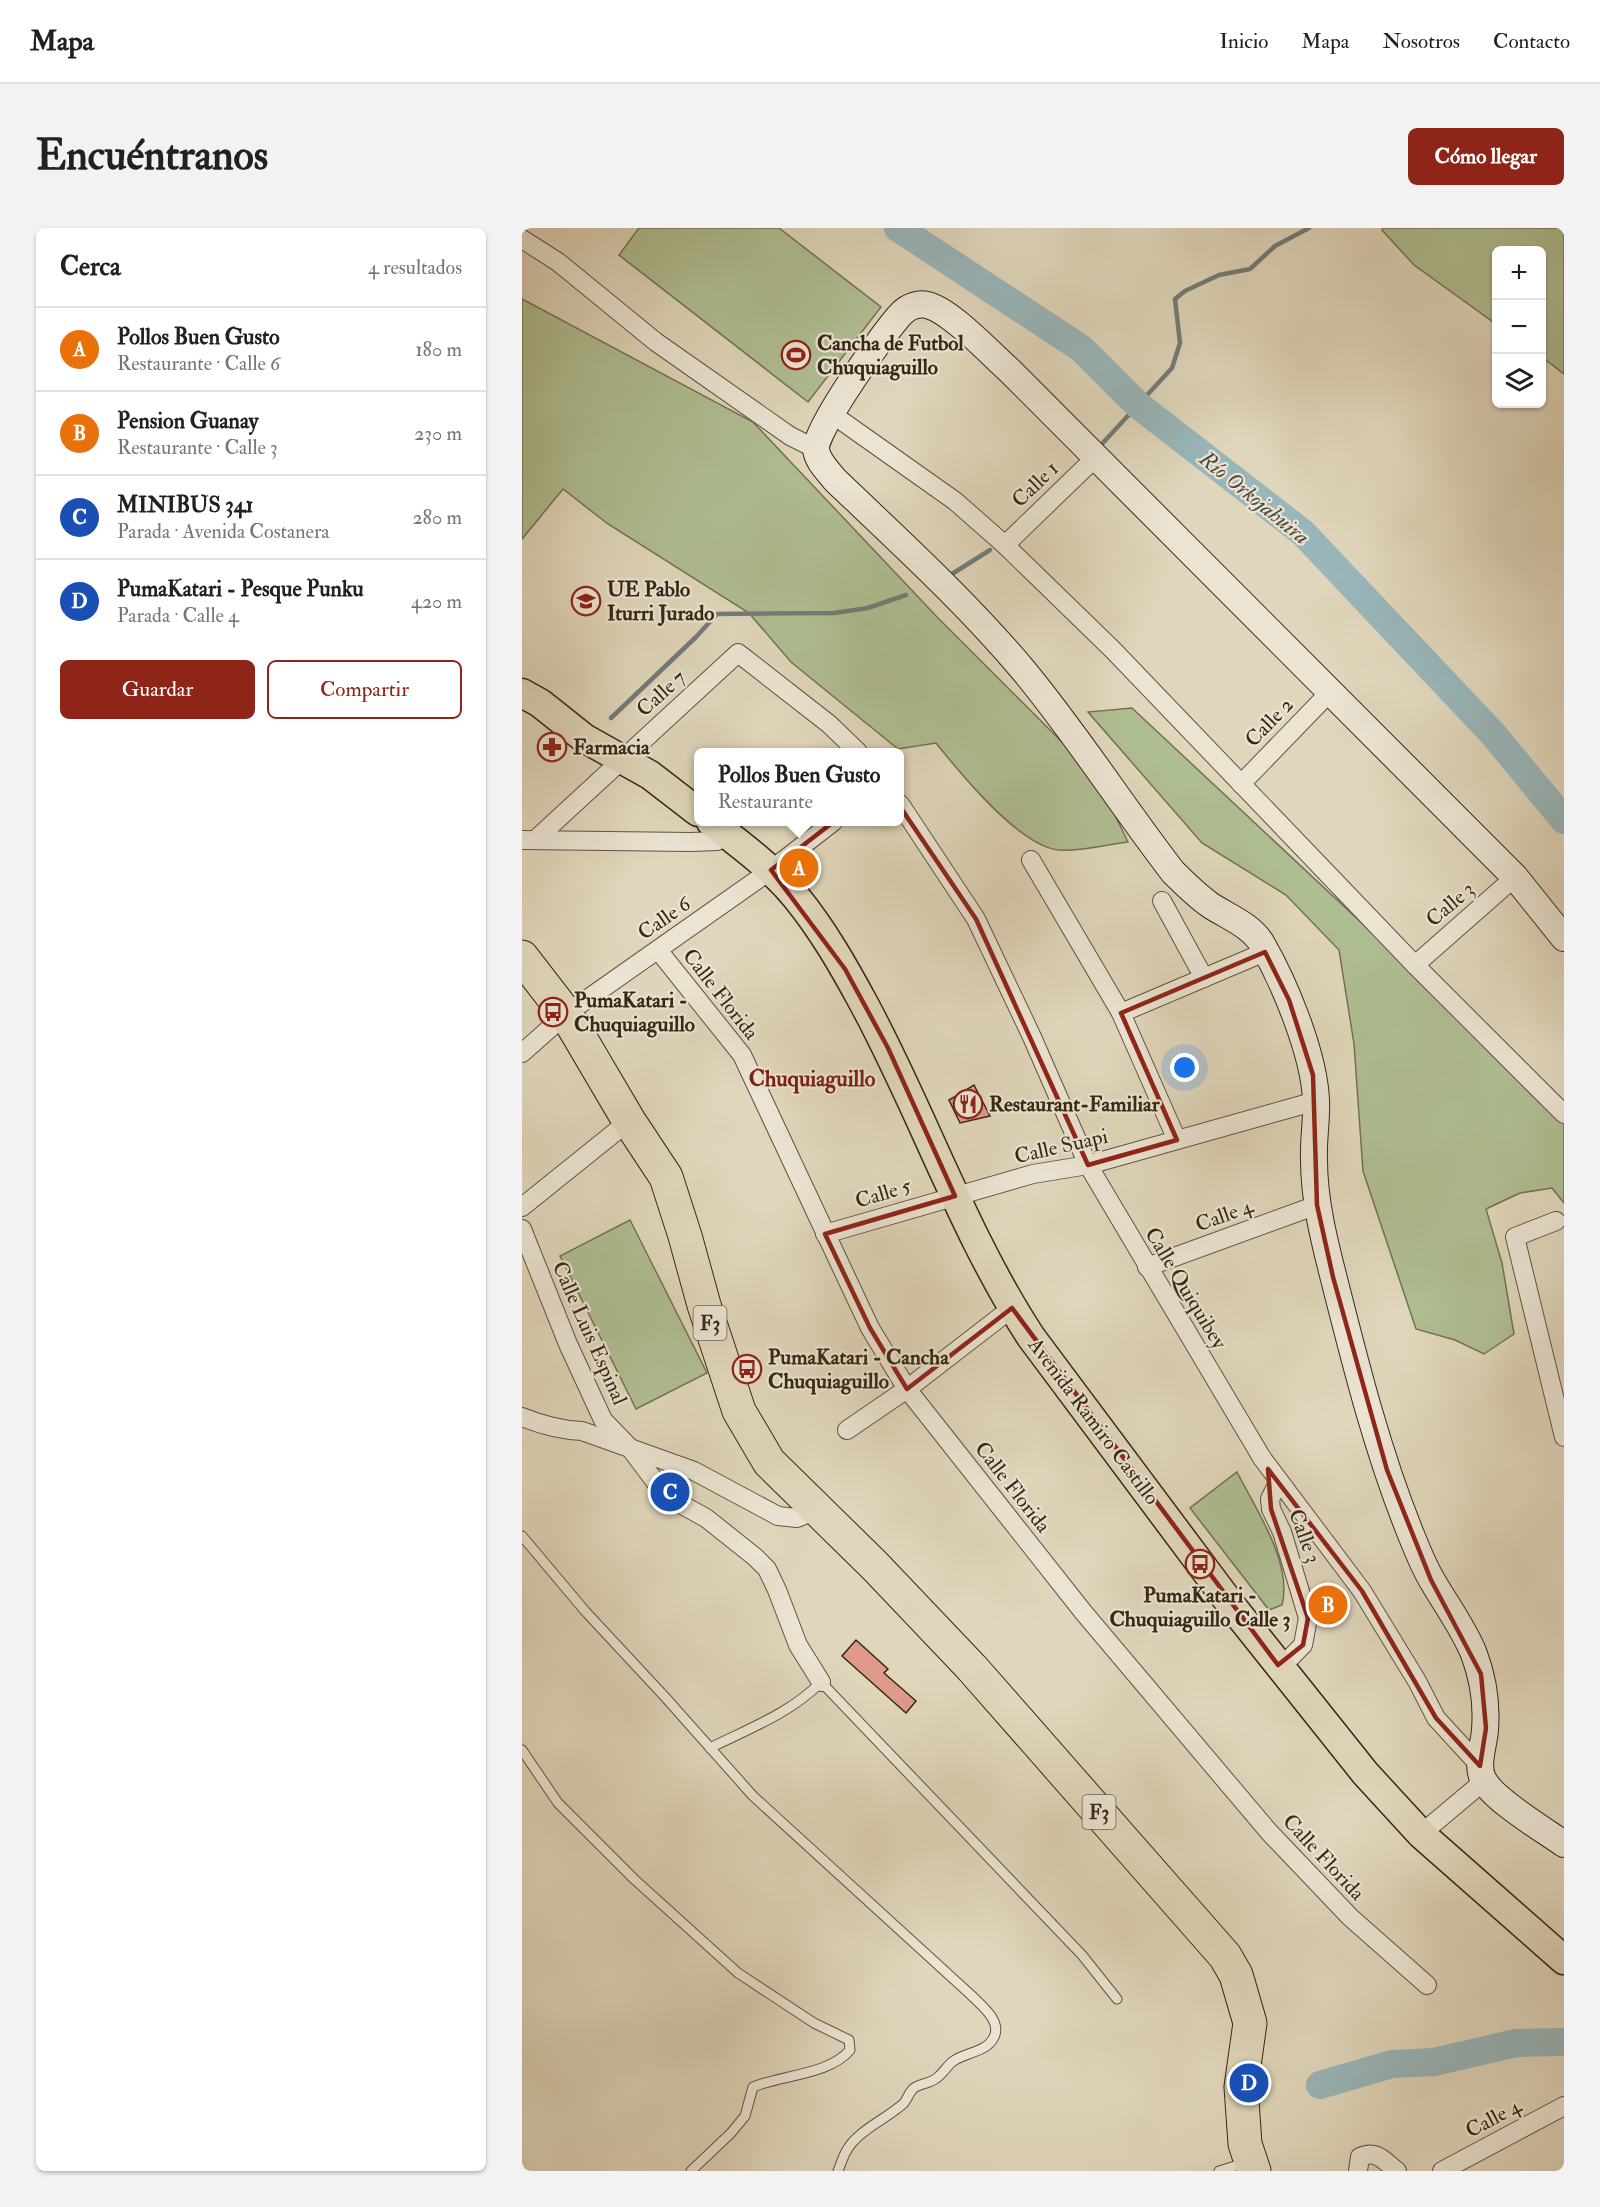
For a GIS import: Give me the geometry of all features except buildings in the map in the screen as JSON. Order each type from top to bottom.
[{"type":"highway","name":"F3","points":[[522,957],[566,1014],[629,1121],[666,1178],[739,1411],[769,1462],[875,1566],[972,1668],[1225,1956],[1236,1976],[1250,2023],[1240,2087],[1245,2144],[1252,2166]]},
{"type":"main road","points":[[1564,938],[1515,877],[1010,371],[948,316],[926,304],[917,304],[903,312],[866,360],[820,432],[816,449],[821,462],[835,480],[974,614],[1024,671],[1077,738],[1173,872],[1191,891],[1248,928],[1262,943],[1289,1000],[1313,1075],[1316,1101],[1314,1161],[1317,1205],[1368,1408],[1387,1470],[1412,1538],[1431,1580],[1451,1610],[1473,1651],[1481,1674],[1486,1728],[1482,1774],[1504,1801],[1564,1844]]},
{"type":"main road","points":[[522,693],[540,703],[584,738],[650,775],[694,808]]},
{"type":"main road","name":"Avenida Ramiro Castillo","points":[[720,828],[771,870],[796,897],[845,969],[888,1048],[955,1196],[1012,1308],[1066,1385],[1278,1665],[1365,1773],[1421,1834],[1564,1960]]},
{"type":"street","points":[[523,235],[656,342],[790,436],[816,449]]},
{"type":"street","points":[[832,414],[955,501],[1005,544],[1113,650],[1415,965],[1564,1114]]},
{"type":"street","name":"Calle 1","points":[[1005,544],[1096,457]]},
{"type":"street","name":"Calle 7","points":[[528,840],[621,760],[738,653],[829,724],[853,748]]},
{"type":"street","name":"Calle 2","points":[[1240,784],[1329,693]]},
{"type":"street","name":"Calle Quiquibey","points":[[904,810],[976,919],[1088,1165],[1262,1458],[1362,1591],[1418,1681],[1436,1718],[1482,1774]]},
{"type":"street","name":"Calle 6","points":[[522,1053],[566,1014],[771,870],[828,826]]},
{"type":"street","points":[[528,840],[691,843],[717,841],[720,828]]},
{"type":"street","points":[[1031,860],[1121,1013],[1177,1140]]},
{"type":"street","name":"Calle 3","points":[[1415,965],[1515,877]]},
{"type":"street","points":[[1162,901],[1204,978]]},
{"type":"street","name":"Calle Florida","points":[[658,950],[742,1055],[870,1328],[907,1389],[1084,1614],[1269,1832],[1350,1917],[1427,1985]]},
{"type":"street","points":[[1121,1013],[1265,952]]},
{"type":"street","name":"Calle Suapi","points":[[955,1196],[1033,1174],[1088,1165],[1316,1101]]},
{"type":"street","points":[[522,1207],[629,1121]]},
{"type":"street","name":"Calle 5","points":[[825,1234],[955,1196]]},
{"type":"street","name":"Calle 4","points":[[1147,1266],[1317,1205]]},
{"type":"street","points":[[1556,1221],[1515,1237],[1564,1437]]},
{"type":"street","name":"Calle Luis Espinal","points":[[522,1229],[567,1344],[603,1420],[630,1448],[666,1496],[706,1518],[755,1557],[766,1569],[777,1590],[798,1645],[822,1682]]},
{"type":"street","points":[[847,1430],[907,1389],[1012,1308]]},
{"type":"street","points":[[522,1417],[544,1426],[582,1431],[694,1471],[778,1516],[797,1518],[816,1510]]},
{"type":"street","name":"Calle 3","points":[[1278,1665],[1290,1658],[1303,1645],[1308,1618],[1282,1532],[1270,1509],[1270,1499],[1279,1481]]},
{"type":"street","points":[[1421,1834],[1482,1774]]},
{"type":"street","name":"Calle 4","points":[[1443,2171],[1564,2106]]},
{"type":"street","points":[[1362,2166],[1367,2154],[1376,2154],[1397,2171]]},
{"type":"lane","points":[[522,1536],[585,1611],[753,1796],[971,1995],[993,2021],[996,2030],[990,2042],[956,2059],[945,2067],[939,2077],[911,2090],[906,2101],[855,2139],[847,2149],[838,2171]]},
{"type":"lane","points":[[710,1748],[782,1712],[811,1693],[822,1682],[1082,1955],[1117,1999]]},
{"type":"lane","points":[[522,1750],[558,1803],[634,1879],[738,1973],[814,2023],[849,2040],[850,2050],[846,2055],[830,2064],[753,2087],[745,2116],[731,2133],[691,2171]]},
{"type":"lane","points":[[1219,2171],[1252,2166]]},
{"type":"highlighted area","points":[[884,783],[976,919],[1088,1165],[1177,1140],[1121,1013],[1265,952],[1289,1000],[1313,1075],[1317,1205],[1333,1277],[1387,1470],[1431,1580],[1481,1674],[1486,1728],[1480,1766],[1436,1718],[1362,1591],[1268,1469],[1271,1509],[1308,1618],[1303,1645],[1278,1665],[1012,1308],[907,1389],[870,1328],[825,1234],[955,1196],[888,1048],[845,969],[771,870]]},
{"type":"green space","name":"Cancha de Futbol Chuquiaguillo","points":[[639,228],[779,228],[881,307],[808,402],[619,255]]},
{"type":"green space","points":[[1383,228],[1564,228],[1564,374],[1546,360],[1546,246],[1492,246],[1492,321],[1414,265],[1382,230]]},
{"type":"green space","points":[[522,299],[753,422],[938,618],[1096,776],[1128,842],[1059,850],[1044,846],[1027,836],[992,807],[936,743],[897,748],[791,662],[749,613],[608,524],[563,489],[522,539]]},
{"type":"green space","points":[[1132,708],[1428,985],[1564,1105],[1564,1203],[1552,1188],[1520,1193],[1486,1209],[1502,1263],[1514,1334],[1484,1354],[1455,1340],[1416,1329],[1363,1171],[1354,1044],[1339,950],[1286,895],[1202,843],[1088,712]]},
{"type":"green space","points":[[630,1220],[707,1373],[636,1409],[560,1256]]},
{"type":"green space","points":[[1237,1472],[1270,1536],[1282,1572],[1284,1589],[1282,1605],[1269,1610],[1190,1508]]},
{"type":"waterway","name":"Río Orkojahuira","points":[[898,228],[1082,349],[1138,405],[1303,533],[1493,734],[1564,820]]},
{"type":"waterway","points":[[1101,445],[1172,368],[1180,343],[1175,299],[1185,291],[1219,275],[1250,269],[1275,246],[1309,228]]},
{"type":"waterway","points":[[952,574],[990,550]]},
{"type":"waterway","points":[[611,718],[717,614],[834,613],[868,608],[906,595]]},
{"type":"waterway","points":[[1320,2085],[1392,2064],[1434,2062],[1516,2043],[1564,2042]]},
{"type":"place","name":"Cancha de Futbol Chuquiaguillo","points":[[796,355]]},
{"type":"place","name":"UE Pablo Iturri Jurado","points":[[586,601]]},
{"type":"place","name":"Farmacia","points":[[552,747]]},
{"type":"place","name":"Pollos Buen Gusto","points":[[799,868]]},
{"type":"place","name":"PumaKatari - Chuquiaguillo","points":[[553,1012]]},
{"type":"place","name":"Restaurant-Familiar","points":[[968,1104]]},
{"type":"place","name":"PumaKatari - Cancha Chuquiaguillo","points":[[747,1369]]},
{"type":"place","name":"MINIBUS 341","points":[[670,1492]]},
{"type":"place","name":"PumaKatari - Chuquiaguillo Calle 3","points":[[1200,1564]]},
{"type":"place","name":"Pension Guanay","points":[[1328,1605]]},
{"type":"place","name":"PumaKatari - Pesque Punku","points":[[1249,2083]]},
{"type":"district","name":"Chuquiaguillo","points":[[812,1078]]}]
